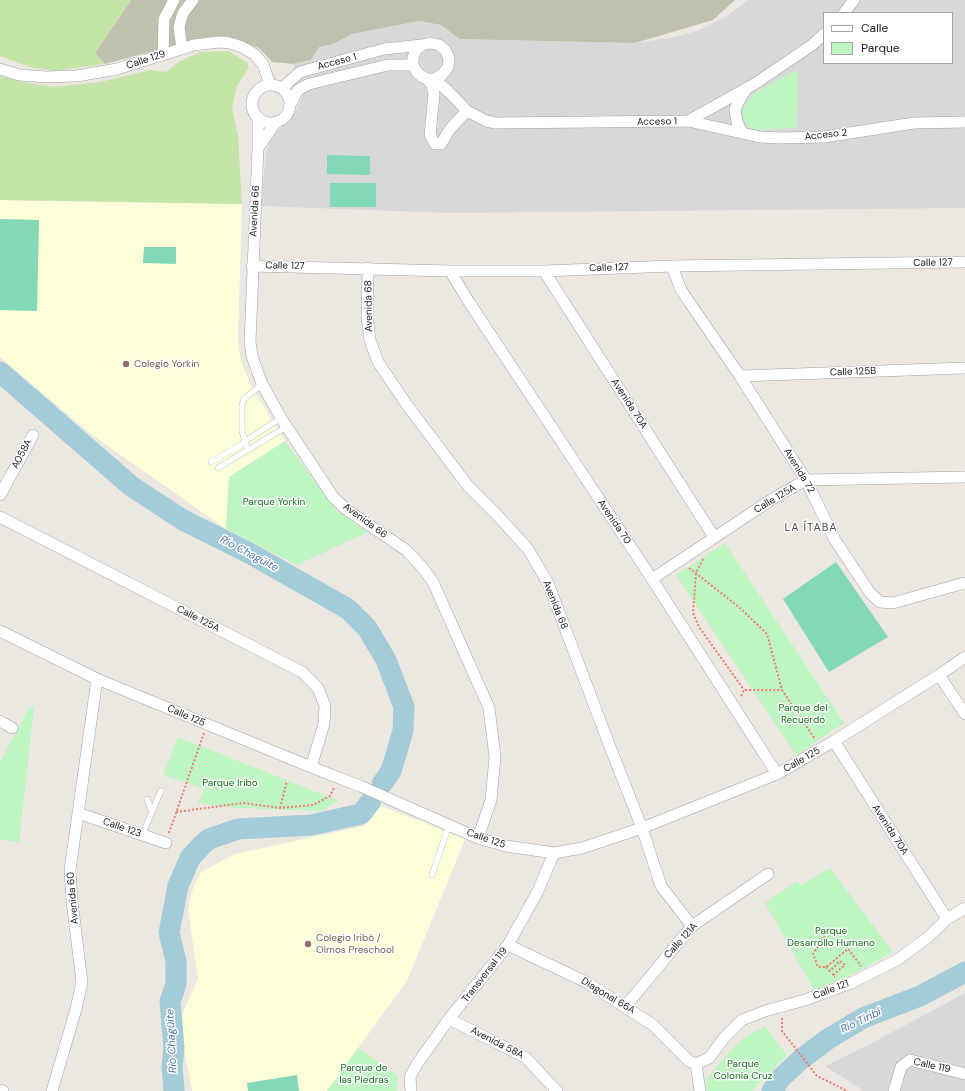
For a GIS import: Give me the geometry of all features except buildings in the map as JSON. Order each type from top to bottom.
[{"type":"street","points":[[163,55],[164,19],[174,0]]},
{"type":"street","points":[[182,49],[179,27],[183,13],[193,0]]},
{"type":"street","points":[[845,12],[854,0]]},
{"type":"street","name":"Acceso 1","points":[[289,107],[298,90],[309,84],[382,66],[413,65],[421,76],[430,79],[449,92],[467,111],[486,121],[496,123],[688,121],[746,88],[812,46],[823,35]]},
{"type":"street","name":"Calle 129","points":[[0,69],[18,75],[46,77],[77,76],[117,69],[194,45],[219,42],[230,43],[242,47],[254,54],[263,64],[270,85]]},
{"type":"street","name":"Acceso 1","points":[[282,88],[300,72],[384,49],[430,43],[438,45],[445,50],[449,58],[449,92]]},
{"type":"street","points":[[413,65],[413,57],[416,50],[422,45]]},
{"type":"street","points":[[430,79],[442,75],[448,67]]},
{"type":"street","name":"Acceso 1","points":[[430,79],[434,94],[430,134],[435,144],[441,144],[450,128],[467,111]]},
{"type":"street","points":[[258,148],[276,122],[284,116],[289,107],[288,97],[282,88],[270,85],[264,86],[254,94],[252,106],[254,112],[263,121],[276,122]]},
{"type":"street","points":[[742,133],[737,122],[735,110],[746,88]]},
{"type":"street","name":"Avenida 66","points":[[258,117],[250,342],[252,356],[262,384],[284,423],[334,497],[347,510],[406,550],[422,566],[433,582],[488,708],[495,757],[490,800],[478,838]]},
{"type":"street","name":"Acceso 2","points":[[688,121],[760,137],[780,138],[824,137],[914,123],[965,122]]},
{"type":"street","name":"Calle 127","points":[[252,266],[450,271],[544,271],[672,266],[965,262]]},
{"type":"street","name":"Avenida 72","points":[[672,266],[681,290],[740,376],[806,480],[835,540],[870,592],[880,602],[893,603],[964,583]]},
{"type":"street","name":"Avenida 68","points":[[368,268],[367,317],[370,340],[378,362],[407,406],[468,486],[498,516],[528,550],[548,583],[642,828],[661,886],[692,926]]},
{"type":"street","name":"Avenida 70","points":[[450,271],[468,302],[652,579],[777,774]]},
{"type":"street","name":"Avenida 70A","points":[[544,271],[714,538]]},
{"type":"street","name":"Calle 125B","points":[[740,376],[965,368]]},
{"type":"street","name":"A058A","points":[[0,495],[33,434]]},
{"type":"street","name":"Calle 125A","points":[[652,579],[777,496],[806,480],[965,477]]},
{"type":"street","name":"Calle 125A","points":[[0,517],[302,672],[318,688],[325,706],[324,724],[311,768]]},
{"type":"street","name":"Calle 125","points":[[1,634],[97,679],[338,778],[478,838],[506,846],[554,853],[582,848],[642,828],[777,774],[834,742],[965,657]]},
{"type":"street","points":[[939,675],[965,714]]},
{"type":"street","name":"Avenida 60","points":[[52,1091],[76,1009],[82,982],[72,901],[70,870],[97,679]]},
{"type":"street","points":[[0,721],[12,728]]},
{"type":"street","name":"Avenida 70A","points":[[834,742],[947,919]]},
{"type":"street","name":"Calle 123","points":[[78,812],[166,843]]},
{"type":"street","name":"Transversal 119","points":[[411,1091],[410,1077],[417,1064],[449,1019],[508,945],[538,891],[554,853]]},
{"type":"street","name":"Calle 121A","points":[[625,1006],[692,926],[768,874]]},
{"type":"street","name":"Calle 121","points":[[696,1064],[709,1058],[724,1038],[742,1020],[764,1011],[805,1000],[851,983],[897,960],[927,938],[947,919],[965,908]]},
{"type":"street","name":"Diagonal 66A","points":[[508,945],[586,982],[625,1006],[653,1025],[689,1061],[696,1064]]},
{"type":"street","name":"Avenida 58A","points":[[449,1019],[525,1056],[557,1091]]},
{"type":"street","name":"Calle 119","points":[[894,1091],[901,1067],[910,1060],[965,1074]]},
{"type":"street","points":[[696,1064],[700,1091]]},
{"type":"lane","points":[[248,450],[242,431],[242,406],[244,400],[262,384]]},
{"type":"lane","points":[[211,462],[241,445],[245,441],[284,423]]},
{"type":"lane","points":[[218,468],[248,450],[284,423]]},
{"type":"lane","points":[[142,835],[161,791]]},
{"type":"lane","points":[[147,799],[152,811]]},
{"type":"lane","points":[[432,875],[449,825]]},
{"type":"path","points":[[703,545],[706,550],[696,573],[693,613],[696,622],[744,690]]},
{"type":"path","points":[[688,567],[739,607],[767,634],[782,690],[821,749]]},
{"type":"path","points":[[744,690],[782,690]]},
{"type":"path","points":[[734,707],[744,690]]},
{"type":"path","points":[[166,843],[207,725]]},
{"type":"path","points":[[176,812],[243,803],[280,808],[313,805],[330,796],[338,778]]},
{"type":"path","points":[[280,808],[287,781]]},
{"type":"path","points":[[827,933],[813,954],[818,967],[826,967],[848,949],[863,969]]},
{"type":"path","points":[[826,967],[830,971],[840,961],[845,965],[833,975],[837,980]]},
{"type":"path","points":[[782,1031],[817,1076],[847,1091]]},
{"type":"shaded area","points":[[131,0],[735,0],[713,20],[635,43],[460,39],[441,25],[419,21],[352,34],[333,44],[319,47],[311,60],[293,64],[272,62],[259,48],[227,36],[215,36],[201,38],[105,64],[95,53]]},
{"type":"shaded area","points":[[748,0],[965,0],[965,208],[448,213],[261,206],[266,152],[269,144],[273,135],[289,121],[303,94],[293,64],[311,60],[319,47],[333,44],[352,34],[419,21],[441,25],[461,39],[635,43],[670,38],[697,31],[727,16]]},
{"type":"shaded area","name":"Colegio Yorkin","points":[[0,200],[242,204],[238,336],[240,356],[252,388],[285,441],[229,477],[226,529],[91,434],[0,357]]},
{"type":"shaded area","name":"Colegio Iribó / Olmos Preschool","points":[[376,804],[465,839],[408,979],[327,1091],[192,1091],[179,1022],[198,978],[188,910],[192,891],[201,872],[235,854],[364,826]]},
{"type":"shaded area","points":[[965,993],[965,1091],[864,1091],[825,1066],[872,1043]]},
{"type":"green space","points":[[0,0],[131,0],[95,53],[105,64],[55,71],[30,67],[0,56]]},
{"type":"green space","points":[[229,51],[248,63],[248,69],[237,86],[232,108],[238,136],[242,204],[0,200],[0,76],[23,82],[53,87],[100,82],[150,70],[166,72],[180,61],[200,52]]},
{"type":"green space","points":[[798,69],[797,128],[758,130],[749,127],[743,118],[742,111],[747,102],[756,92]]},
{"type":"green space","points":[[327,155],[370,156],[370,175],[327,174]]},
{"type":"green space","points":[[330,183],[376,183],[376,207],[330,207]]},
{"type":"green space","points":[[0,219],[39,220],[37,311],[0,310]]},
{"type":"green space","points":[[144,247],[176,247],[176,264],[143,263]]},
{"type":"green space","name":"Parque Yorkín","points":[[285,441],[336,510],[368,532],[297,565],[226,529],[229,477]]},
{"type":"green space","name":"Parque del Recuerdo","points":[[725,543],[844,723],[796,755],[676,575]]},
{"type":"green space","points":[[836,562],[888,637],[829,672],[783,599]]},
{"type":"green space","points":[[29,707],[34,708],[19,843],[0,839],[0,762]]},
{"type":"green space","name":"Parque Iribo","points":[[178,737],[339,801],[321,811],[237,808],[197,803],[205,789],[163,775]]},
{"type":"green space","name":"Parque Desarrollo Humano","points":[[830,868],[893,952],[855,973],[814,990],[765,903],[797,881],[801,885]]},
{"type":"green space","name":"Parque Colonia Cruz","points":[[765,1026],[787,1055],[752,1091],[706,1091],[707,1078],[730,1051],[745,1037]]},
{"type":"green space","name":"Parque de las Piedras","points":[[358,1048],[398,1076],[397,1091],[327,1091]]},
{"type":"green space","points":[[297,1075],[299,1091],[248,1091],[247,1083]]},
{"type":"waterway","name":"Río Chagüite","points":[[0,372],[131,486],[183,520],[251,554],[348,609],[367,628],[386,660],[404,707],[403,731],[391,771],[382,784]]},
{"type":"waterway","name":"Río Chagüite","points":[[174,1091],[172,1066],[174,1048],[170,1002],[176,984],[176,961],[169,933],[178,886],[190,858],[209,839],[238,829],[311,825],[361,814],[371,801]]},
{"type":"waterway","name":"Río Tiribí","points":[[772,1091],[780,1079],[800,1060],[828,1039],[863,1018],[920,996],[965,972]]},
{"type":"place","name":"Colegio Yorkin","points":[[126,364]]},
{"type":"place","name":"Colegio Iribó / Olmos Preschool","points":[[308,944]]},
{"type":"district","name":"LA ÍTABA","points":[[811,528]]}]
